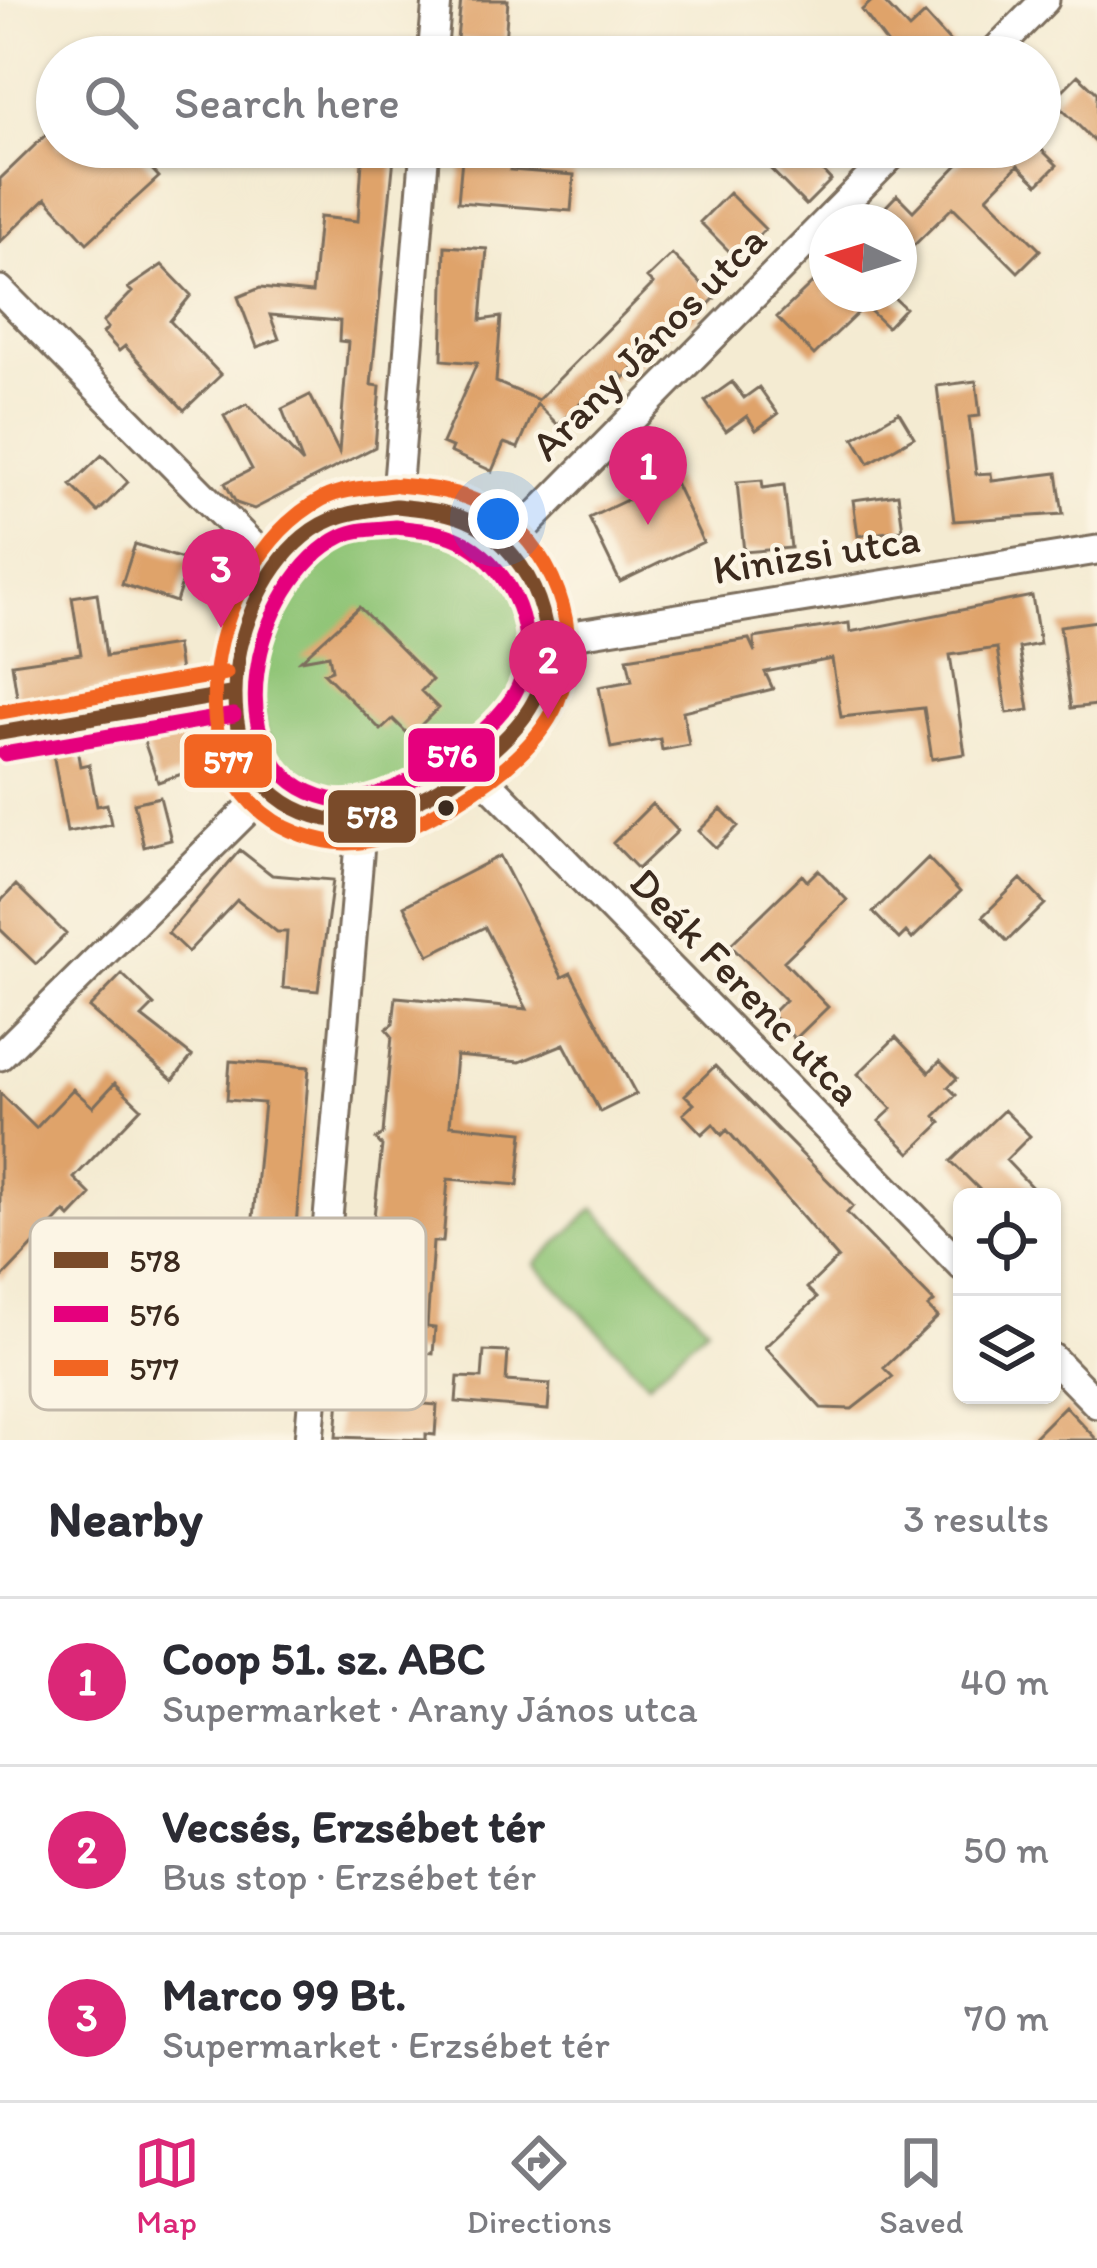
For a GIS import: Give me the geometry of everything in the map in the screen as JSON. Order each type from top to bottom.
[{"type":"street","points":[[434,36],[437,0]]},
{"type":"street","points":[[1010,36],[1045,0]]},
{"type":"street","points":[[396,506],[423,168]]},
{"type":"street","name":"Arany János utca","points":[[506,545],[879,168]]},
{"type":"street","points":[[0,290],[276,568]]},
{"type":"street","points":[[396,506],[453,514],[506,545],[536,588],[548,638],[537,695],[507,737],[417,799],[362,821],[324,820],[296,810],[268,790],[242,748],[230,694],[250,615],[276,568],[332,517],[396,506]]},
{"type":"street","name":"Kinizsi utca","points":[[548,638],[1097,550]]},
{"type":"street","points":[[0,733],[230,694]]},
{"type":"street","name":"Deák Ferenc utca","points":[[471,765],[953,1257]]},
{"type":"street","points":[[0,1056],[268,790]]},
{"type":"street","points":[[328,1218],[362,821]]},
{"type":"street","points":[[1061,1367],[1097,1404]]},
{"type":"street","points":[[309,1440],[312,1410]]},
{"type":"green space","points":[[409,517],[468,535],[498,558],[524,607],[527,661],[514,692],[455,749],[380,795],[359,801],[329,800],[292,775],[266,733],[258,693],[259,659],[267,628],[280,600],[320,555],[376,526]]},
{"type":"green space","points":[[594,1208],[707,1326],[648,1383],[535,1264]]},
{"type":"building","points":[[461,0],[508,0],[505,36],[457,36]]},
{"type":"building","points":[[873,0],[882,0],[909,29],[925,14],[945,36],[882,36],[862,10]]},
{"type":"building","points":[[1078,75],[1097,93],[1097,144],[1061,108],[1061,92]]},
{"type":"building","points":[[36,144],[36,168],[151,168],[159,177],[87,243],[46,198],[0,242],[0,179]]},
{"type":"building","points":[[362,168],[393,168],[371,385],[380,386],[375,447],[254,509],[236,503],[225,483],[252,469],[224,416],[247,404],[303,463],[282,409],[310,395],[339,452],[348,342],[339,341],[340,321],[270,315],[279,339],[257,347],[238,297],[260,288],[312,293],[319,217],[358,221]]},
{"type":"building","points":[[461,168],[574,175],[571,211],[458,202]]},
{"type":"building","points":[[770,168],[820,168],[831,180],[806,205]]},
{"type":"building","points":[[955,168],[1015,168],[987,197],[1040,250],[1018,272],[953,207],[917,242],[917,207]]},
{"type":"building","points":[[1021,168],[1054,168],[1038,184]]},
{"type":"building","points":[[729,193],[765,229],[736,258],[700,222]]},
{"type":"building","points":[[445,246],[487,249],[481,320],[501,317],[496,382],[538,400],[653,284],[647,278],[672,254],[715,298],[691,322],[685,316],[624,378],[619,373],[558,425],[537,404],[518,448],[504,443],[492,471],[450,452],[452,447],[442,443],[477,363],[442,360]]},
{"type":"building","points":[[162,265],[191,295],[170,321],[221,375],[184,410],[125,346],[119,351],[103,333],[108,328],[103,322],[132,292],[128,288]]},
{"type":"building","points":[[809,286],[809,312],[859,312],[814,355],[777,317]]},
{"type":"building","points":[[871,312],[901,312],[887,327]]},
{"type":"building","points":[[976,381],[980,416],[969,417],[976,474],[991,473],[992,481],[1057,473],[1063,514],[954,521],[937,386]]},
{"type":"building","points":[[732,382],[744,398],[759,387],[778,414],[756,430],[747,416],[726,431],[705,401]]},
{"type":"building","points":[[899,412],[914,437],[869,463],[854,438]]},
{"type":"building","points":[[102,455],[128,482],[98,512],[71,485]]},
{"type":"building","points":[[673,478],[703,542],[620,582],[589,518]]},
{"type":"building","points":[[762,480],[763,488],[784,485],[791,548],[744,552],[737,482]]},
{"type":"building","points":[[898,494],[903,530],[858,536],[853,500]]},
{"type":"building","points":[[135,544],[189,561],[176,602],[122,584]]},
{"type":"building","points":[[97,593],[106,656],[176,645],[180,672],[168,674],[169,679],[18,703],[12,664],[81,654],[72,597]]},
{"type":"building","points":[[1032,596],[1040,644],[1019,648],[1029,710],[1007,713],[997,648],[950,655],[965,754],[932,759],[924,708],[841,717],[832,659],[765,672],[773,689],[683,711],[689,745],[662,750],[660,739],[611,748],[599,687],[632,681],[627,658],[749,639],[755,652],[754,638],[849,623],[850,632]]},
{"type":"building","points":[[359,607],[432,680],[421,691],[438,708],[410,736],[393,719],[381,730],[324,673],[332,670],[329,655],[301,660]]},
{"type":"building","points":[[1097,621],[1097,705],[1071,708],[1060,626]]},
{"type":"building","points":[[181,722],[197,769],[158,782],[142,735]]},
{"type":"building","points":[[77,749],[80,766],[89,764],[97,806],[107,804],[111,824],[67,832],[53,753]]},
{"type":"building","points":[[160,797],[171,840],[144,847],[134,803]]},
{"type":"building","points":[[652,804],[678,831],[638,869],[613,843]]},
{"type":"building","points":[[721,809],[738,826],[716,848],[699,831]]},
{"type":"building","points":[[240,850],[272,875],[333,880],[318,991],[283,988],[287,932],[277,932],[237,900],[188,952],[168,933]]},
{"type":"building","points":[[500,856],[562,977],[571,973],[636,1094],[600,1112],[564,1044],[520,1062],[456,1056],[450,1125],[523,1132],[518,1185],[448,1179],[443,1242],[433,1242],[427,1327],[435,1328],[433,1354],[426,1353],[426,1218],[374,1218],[382,1146],[376,1139],[383,1134],[392,1036],[386,1029],[393,1024],[396,997],[527,1009],[485,927],[429,955],[404,906]]},
{"type":"building","points":[[928,858],[960,892],[912,939],[906,932],[899,939],[873,912]]},
{"type":"building","points":[[818,870],[847,900],[784,961],[828,1007],[795,1039],[771,1014],[785,1000],[730,945],[802,875],[807,881]]},
{"type":"building","points":[[1021,879],[1045,904],[1007,941],[983,916]]},
{"type":"building","points":[[16,885],[66,934],[36,964],[0,929],[0,902]]},
{"type":"building","points":[[122,974],[154,1005],[142,1017],[192,1056],[173,1080],[89,1008]]},
{"type":"building","points":[[896,1037],[929,1072],[940,1061],[957,1078],[948,1087],[956,1095],[935,1116],[941,1123],[910,1153],[879,1121],[892,1109],[858,1074]]},
{"type":"building","points":[[230,1061],[309,1067],[297,1218],[253,1218],[264,1103],[227,1100]]},
{"type":"building","points":[[715,1066],[853,1206],[847,1213],[934,1302],[928,1307],[938,1317],[884,1368],[893,1377],[852,1409],[821,1408],[765,1347],[817,1298],[807,1288],[838,1258],[727,1130],[722,1135],[713,1124],[702,1134],[683,1114],[694,1104],[685,1095]]},
{"type":"building","points":[[115,1083],[141,1108],[74,1178],[91,1195],[70,1217],[65,1212],[59,1218],[30,1218],[30,1249],[0,1280],[0,1093],[36,1128],[73,1089],[93,1107]]},
{"type":"building","points":[[1004,1110],[1030,1136],[1006,1160],[1032,1188],[978,1188],[951,1161]]},
{"type":"building","points":[[484,1351],[508,1352],[506,1381],[550,1384],[548,1410],[456,1402],[458,1377],[482,1378]]},
{"type":"building","points":[[426,1404],[437,1405],[435,1435],[426,1434],[426,1440],[336,1437],[338,1410],[426,1410]]},
{"type":"building","points":[[1065,1406],[1097,1440],[1031,1440]]},
{"type":"transit line","name":"577","points":[[393,485],[330,495],[280,531],[248,575],[225,627],[215,682],[218,736],[237,783],[272,820],[326,841],[356,843],[384,837],[472,791],[536,736],[557,703],[565,676],[568,647],[558,592],[530,542],[510,522],[476,501],[398,485]]},
{"type":"transit line","name":"578","points":[[396,506],[466,520],[513,556],[538,600],[545,624],[544,674],[522,720],[475,765],[445,785],[382,814],[326,819],[284,802],[256,773],[240,735],[235,693],[240,649],[254,606],[275,567],[303,537],[336,518],[396,506]]},
{"type":"transit line","name":"576","points":[[396,527],[459,540],[498,571],[524,626],[524,667],[506,706],[436,766],[379,793],[353,800],[330,799],[292,781],[268,752],[257,714],[257,673],[267,630],[286,591],[311,558],[348,533],[396,527]]},
{"type":"transit line","name":"577","points":[[0,712],[226,673]]},
{"type":"transit line","name":"578","points":[[0,733],[230,694]]},
{"type":"transit line","name":"576","points":[[4,754],[234,715]]},
{"type":"place","name":"Coop 51. sz. ABC","points":[[648,525]]},
{"type":"place","name":"Marco 99 Bt.","points":[[221,628]]},
{"type":"place","name":"Vecsés, Erzsébet tér","points":[[548,719]]}]
